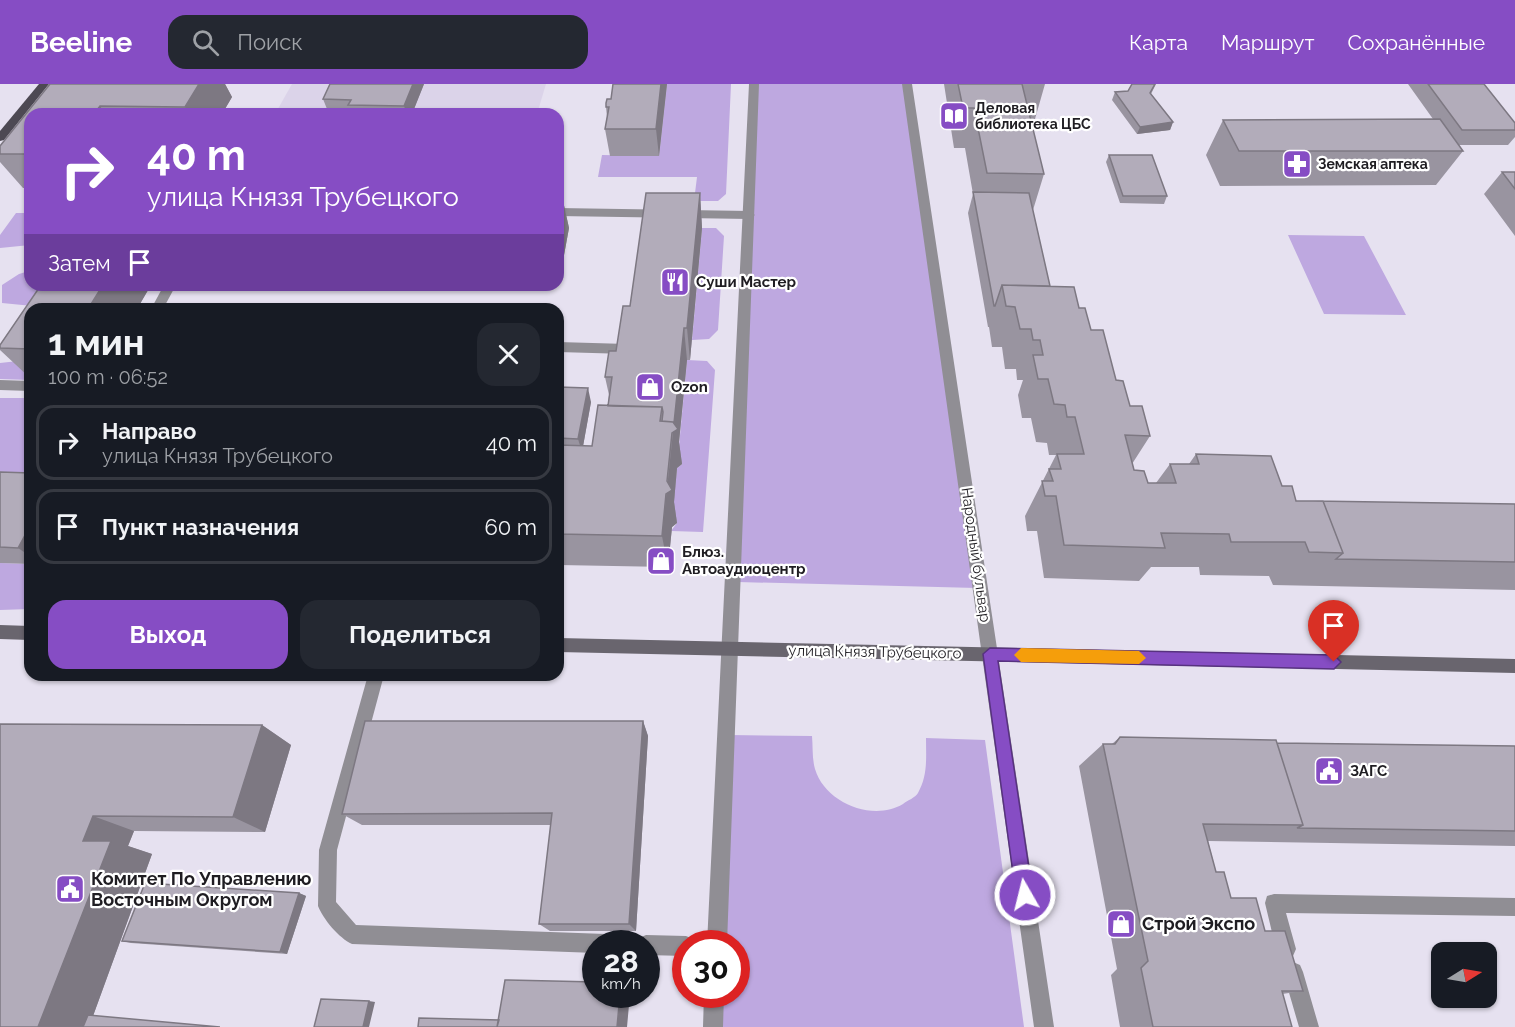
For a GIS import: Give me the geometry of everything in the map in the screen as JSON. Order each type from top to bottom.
[{"type":"main road","points":[[24,108],[44,84]]},
{"type":"main road","points":[[0,138],[24,109]]},
{"type":"street","points":[[718,930],[754,84]]},
{"type":"street","name":"Народный бульвар","points":[[907,84],[1044,1027]]},
{"type":"street","points":[[564,212],[748,215]]},
{"type":"street","points":[[564,347],[627,349]]},
{"type":"street","points":[[0,385],[24,386]]},
{"type":"street","points":[[0,632],[24,633]]},
{"type":"street","name":"улица Князя Трубецкого","points":[[564,645],[1515,666]]},
{"type":"street","points":[[373,681],[328,850],[327,906],[352,934],[582,943]]},
{"type":"street","points":[[1309,1027],[1274,903],[1515,907]]},
{"type":"street","points":[[713,1027],[714,1008]]},
{"type":"shaded area","points":[[292,84],[546,84],[539,108],[278,108]]},
{"type":"shaded area","points":[[667,84],[731,84],[726,194],[718,201],[694,201],[697,177],[598,177],[602,155],[659,156]]},
{"type":"shaded area","points":[[756,84],[904,84],[977,588],[738,582]]},
{"type":"shaded area","points":[[16,213],[24,213],[24,246],[0,248],[0,235]]},
{"type":"shaded area","points":[[702,228],[716,228],[724,236],[718,330],[709,339],[692,340]]},
{"type":"shaded area","points":[[1288,235],[1364,236],[1406,315],[1324,314]]},
{"type":"shaded area","points":[[24,272],[24,291],[79,291],[52,303],[24,303],[24,305],[2,303],[2,285]]},
{"type":"shaded area","points":[[24,356],[24,380],[0,379],[0,363],[18,361]]},
{"type":"shaded area","points":[[687,360],[707,361],[715,370],[703,532],[671,531],[677,523],[672,515],[677,468],[682,464],[678,457]]},
{"type":"shaded area","points":[[0,398],[24,398],[24,473],[0,473]]},
{"type":"shaded area","points":[[0,563],[24,564],[24,609],[0,610]]},
{"type":"shaded area","points":[[729,735],[812,736],[815,769],[820,781],[839,800],[865,810],[878,811],[903,804],[918,793],[925,773],[926,738],[985,740],[1024,1027],[717,1027],[718,1008],[750,1008],[750,930],[722,930]]},
{"type":"building","points":[[50,84],[199,84],[185,107],[31,108]]},
{"type":"building","points":[[330,84],[413,84],[404,106],[348,105],[351,100],[323,99]]},
{"type":"building","points":[[613,84],[661,84],[656,129],[605,129],[609,107],[606,107],[606,103],[607,99],[611,99]]},
{"type":"building","points":[[958,84],[1022,84],[1044,174],[987,173],[974,108],[963,108]]},
{"type":"building","points":[[1132,84],[1155,84],[1150,93],[1173,122],[1140,127],[1115,92],[1128,91]]},
{"type":"building","points":[[1428,84],[1484,84],[1515,123],[1515,130],[1462,130]]},
{"type":"building","points":[[24,116],[24,154],[0,154],[0,146]]},
{"type":"building","points":[[1440,119],[1463,151],[1239,151],[1223,120]]},
{"type":"building","points":[[1109,155],[1152,155],[1167,196],[1123,196]]},
{"type":"building","points":[[1502,172],[1515,172],[1515,189]]},
{"type":"building","points":[[973,192],[1029,193],[1050,286],[1002,285],[994,306]]},
{"type":"building","points":[[646,193],[700,193],[687,328],[684,328],[674,423],[662,421],[662,407],[608,406],[612,377],[605,377],[609,351],[616,351],[623,306],[630,306]]},
{"type":"building","points":[[1002,285],[1074,287],[1079,308],[1085,308],[1091,330],[1103,330],[1116,380],[1123,381],[1130,406],[1142,406],[1150,436],[1125,435],[1134,470],[1144,471],[1148,483],[1176,483],[1170,464],[1199,464],[1196,454],[1271,456],[1282,486],[1292,486],[1296,501],[1323,501],[1343,553],[1309,552],[1305,542],[1231,542],[1229,534],[1161,533],[1165,548],[1064,545],[1056,496],[1045,496],[1042,481],[1053,481],[1049,469],[1061,469],[1057,454],[1084,454],[1075,417],[1067,417],[1065,405],[1054,404],[1048,379],[1038,379],[1033,355],[1043,355],[1040,340],[1033,340],[1031,329],[1020,329],[1015,307],[1006,306]]},
{"type":"building","points":[[37,291],[99,291],[92,303],[29,303]]},
{"type":"building","points":[[24,310],[24,349],[0,348]]},
{"type":"building","points":[[564,387],[588,388],[578,439],[564,438]]},
{"type":"building","points":[[598,405],[662,407],[660,421],[673,422],[678,429],[672,433],[667,481],[672,490],[666,494],[662,536],[564,534],[564,445],[592,446]]},
{"type":"building","points":[[0,472],[24,473],[24,537],[18,548],[0,547]]},
{"type":"building","points":[[1323,501],[1515,504],[1515,562],[1336,559],[1343,553]]},
{"type":"building","points":[[365,721],[643,721],[629,924],[539,924],[552,813],[342,814]]},
{"type":"building","name":"Комитет По Управлению Восточным Округом","points":[[0,724],[262,725],[233,817],[93,816],[83,841],[111,841],[38,1027],[0,1027]]},
{"type":"building","points":[[1120,737],[1276,740],[1303,825],[1203,824],[1216,872],[1224,872],[1231,898],[1256,898],[1265,931],[1285,931],[1303,991],[1282,991],[1292,1027],[1153,1027],[1141,968],[1148,961],[1103,744],[1115,744]]},
{"type":"building","points":[[1277,743],[1515,746],[1515,831],[1297,828],[1303,825]]},
{"type":"building","points":[[145,883],[299,893],[280,952],[122,941]]},
{"type":"building","points":[[505,980],[582,982],[582,1008],[619,1008],[617,1027],[497,1027]]},
{"type":"building","points":[[321,999],[369,1001],[363,1027],[314,1027]]},
{"type":"building","points":[[88,1015],[220,1027],[83,1027]]},
{"type":"building","points":[[419,1018],[499,1020],[497,1027],[418,1027]]},
{"type":"slow traffic","points":[[1021,655],[1139,658]]},
{"type":"place","name":"Деловая библиотека ЦБС","points":[[954,116]]},
{"type":"place","name":"Земская аптека","points":[[1297,164]]},
{"type":"place","name":"Суши Мастер","points":[[675,282]]},
{"type":"place","name":"Ozon","points":[[650,387]]},
{"type":"place","name":"Блюз. Автоаудиоцентр","points":[[661,561]]},
{"type":"place","name":"ЗАГС","points":[[1329,771]]},
{"type":"place","name":"Комитет По Управлению Восточным Округом","points":[[70,889]]},
{"type":"place","name":"Строй Экспо","points":[[1121,924]]},
{"type":"route","points":[[1025,895],[990,654],[1334,662]]}]
